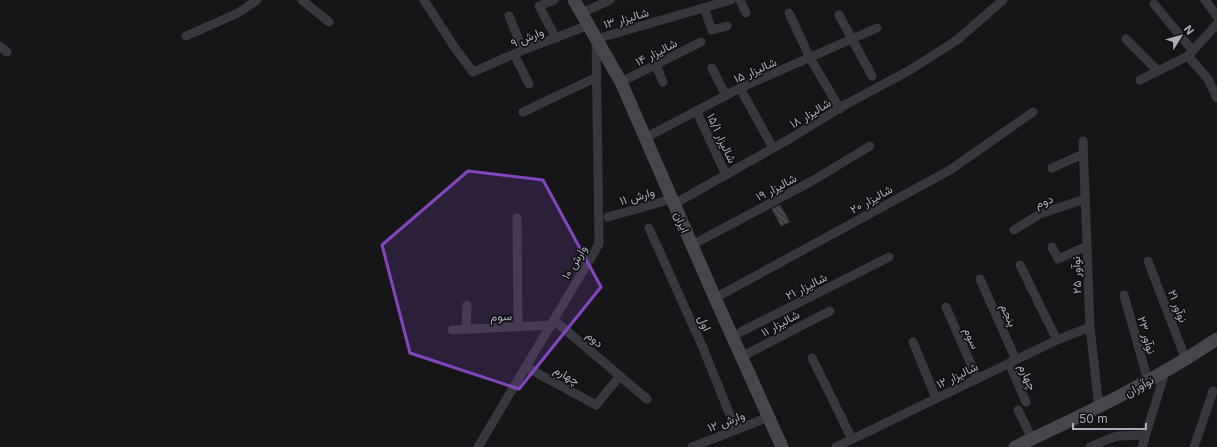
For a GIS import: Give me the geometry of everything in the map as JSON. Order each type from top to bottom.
[{"type":"street","points":[[186,36],[238,13],[257,0]]},
{"type":"street","points":[[302,0],[329,22]]},
{"type":"street","name":"وارش ۹","points":[[424,0],[454,48],[473,72],[523,50],[589,25]]},
{"type":"street","points":[[554,0],[539,6],[556,38]]},
{"type":"street","name":"ایران","points":[[574,0],[621,82],[782,447]]},
{"type":"street","points":[[582,13],[610,0]]},
{"type":"street","name":"شالیزار ۱۳","points":[[596,39],[731,0]]},
{"type":"street","points":[[740,0],[746,13]]},
{"type":"street","name":"شالیزار ۱۸","points":[[673,201],[726,175],[910,70],[957,40],[1003,0]]},
{"type":"street","points":[[1205,0],[1217,16]]},
{"type":"street","points":[[1154,4],[1191,53],[1208,79],[1217,98]]},
{"type":"street","points":[[704,8],[712,30],[727,26]]},
{"type":"street","points":[[790,14],[810,58],[840,109]]},
{"type":"street","points":[[839,15],[872,76]]},
{"type":"street","points":[[509,16],[523,50]]},
{"type":"street","points":[[1140,80],[1191,53],[1217,24]]},
{"type":"street","name":"شالیزار ۱۵","points":[[645,138],[697,112],[740,88],[877,28]]},
{"type":"street","name":"وارش ۱۰","points":[[478,447],[599,244],[596,39]]},
{"type":"street","points":[[1126,39],[1158,71]]},
{"type":"street","name":"شالیزار ۱۴","points":[[621,82],[701,42]]},
{"type":"street","points":[[0,46],[7,52]]},
{"type":"street","points":[[514,54],[529,84]]},
{"type":"street","points":[[656,65],[663,82]]},
{"type":"street","points":[[712,68],[726,96]]},
{"type":"street","points":[[523,112],[597,77]]},
{"type":"street","points":[[740,88],[773,148]]},
{"type":"street","name":"شالیزار ۱۵/۱","points":[[697,112],[726,175]]},
{"type":"street","name":"شالیزار ۲۰","points":[[715,298],[950,170],[1033,112]]},
{"type":"street","name":"نوآور ۲۵","points":[[1083,141],[1090,327],[1099,408]]},
{"type":"street","name":"شالیزار ۱۹","points":[[692,245],[812,181],[870,146]]},
{"type":"street","points":[[1052,168],[1083,154]]},
{"type":"street","name":"دوم","points":[[1014,230],[1040,214],[1085,199]]},
{"type":"street","name":"وارش ۱۱","points":[[608,217],[673,201]]},
{"type":"street","points":[[517,218],[518,327]]},
{"type":"street","name":"اول","points":[[649,228],[703,348],[736,430]]},
{"type":"street","points":[[1052,247],[1058,259],[1087,246]]},
{"type":"street","name":"شالیزار ۲۱","points":[[732,336],[889,257]]},
{"type":"street","name":"نوآور ۲۱","points":[[1148,261],[1186,360]]},
{"type":"street","points":[[1020,265],[1057,340]]},
{"type":"street","name":"پنجم","points":[[980,279],[1012,361]]},
{"type":"street","name":"نوآور ۲۳","points":[[1124,295],[1148,381]]},
{"type":"street","points":[[466,329],[467,306]]},
{"type":"street","name":"سوم","points":[[946,307],[977,378]]},
{"type":"street","name":"شالیزار ۱۱","points":[[741,357],[830,311]]},
{"type":"street","name":"سوم","points":[[452,330],[518,327],[552,322]]},
{"type":"street","name":"دوم","points":[[552,322],[647,399]]},
{"type":"street","name":"شالیزار ۱۲","points":[[836,447],[1012,361],[1057,340],[1090,327]]},
{"type":"street","name":"نوآوران","points":[[1015,447],[1099,408],[1186,360],[1217,339]]},
{"type":"street","points":[[913,342],[936,398]]},
{"type":"street","points":[[812,358],[852,439]]},
{"type":"street","name":"چهارم","points":[[1012,361],[1026,402]]},
{"type":"street","name":"چهارم","points":[[526,367],[596,405],[620,376]]},
{"type":"street","points":[[1142,447],[1165,372]]},
{"type":"street","points":[[1194,447],[1212,391]]},
{"type":"street","points":[[1018,410],[1032,439]]},
{"type":"street","name":"وارش ۱۲","points":[[692,447],[769,417]]},
{"type":"street","points":[[1090,447],[1117,436],[1145,435]]},
{"type":"highlighted area","points":[[468,171],[543,180],[601,287],[519,389],[410,353],[382,245]]},
{"type":"building","points":[[780,205],[790,222],[781,226],[772,209]]}]
